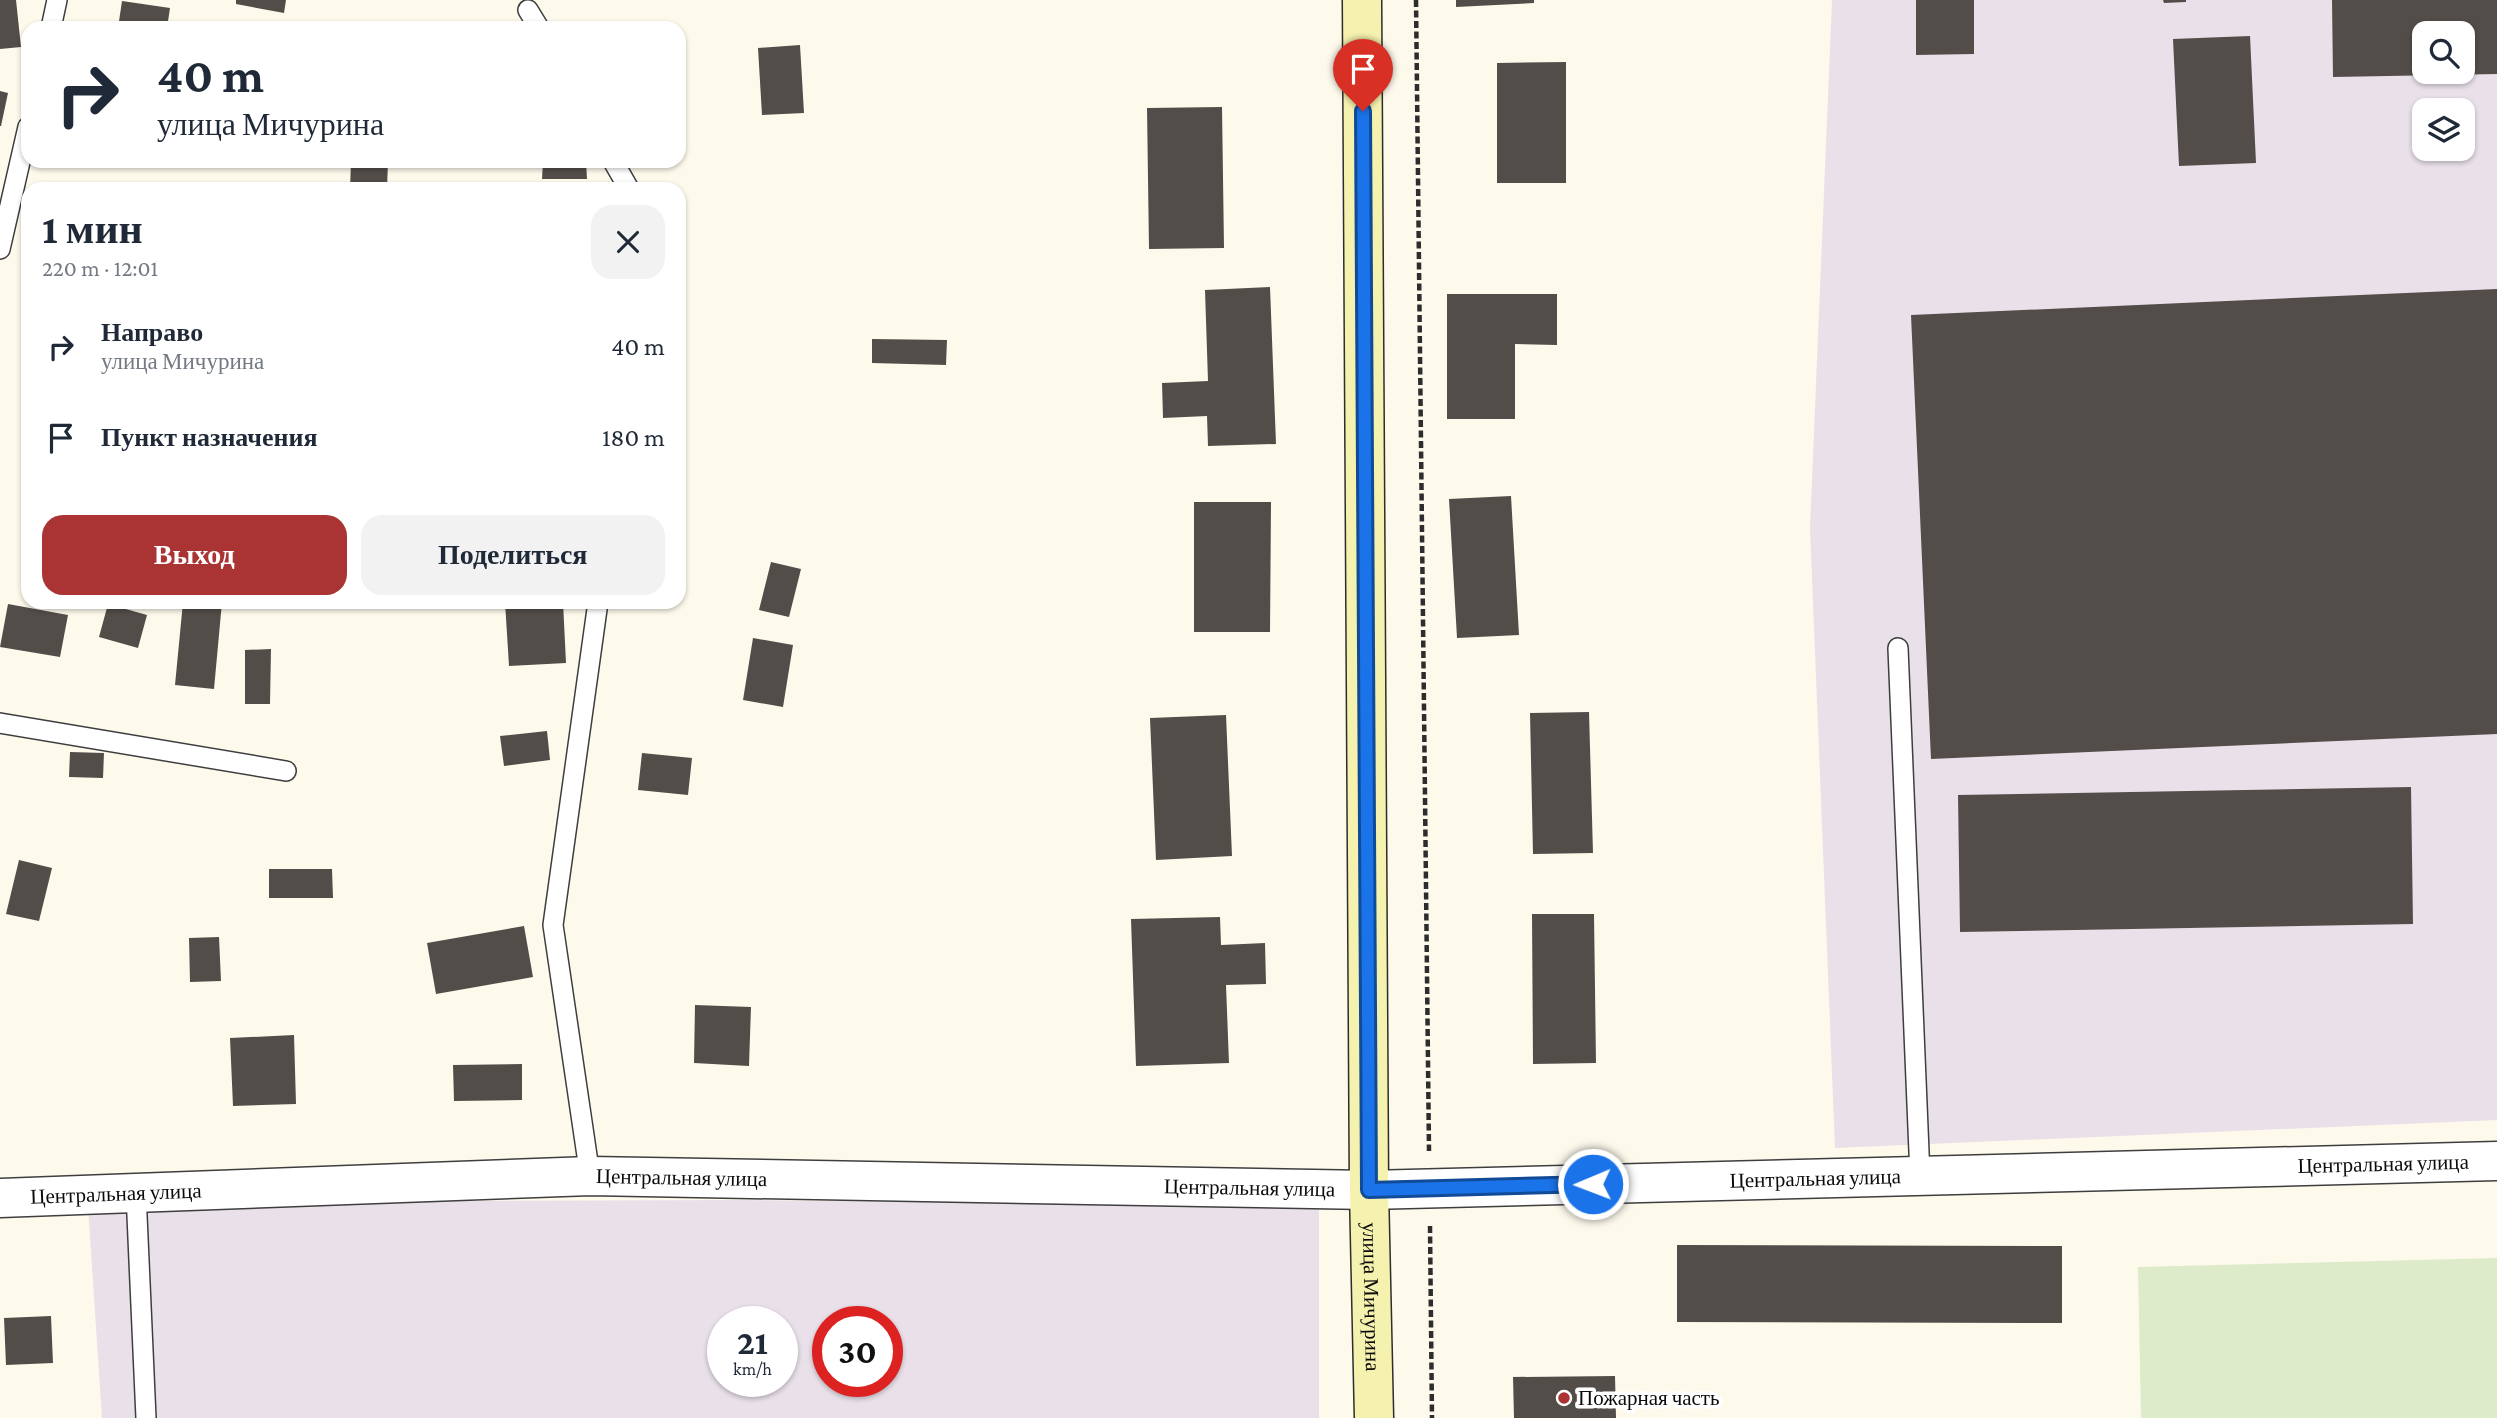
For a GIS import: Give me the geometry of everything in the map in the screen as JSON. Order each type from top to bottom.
[{"type":"street","name":"улица Мичурина","points":[[1362,0],[1369,1190],[1374,1418]]},
{"type":"street","name":"Центральная улица","points":[[0,1198],[590,1175],[1369,1190],[2497,1161]]},
{"type":"lane","points":[[52,21],[57,0]]},
{"type":"lane","points":[[528,10],[535,21]]},
{"type":"lane","points":[[0,249],[21,158]]},
{"type":"lane","points":[[590,1175],[553,925],[597,609]]},
{"type":"lane","points":[[1898,648],[1920,1176]]},
{"type":"lane","points":[[0,723],[286,771]]},
{"type":"lane","points":[[136,1193],[146,1418]]},
{"type":"path","points":[[1416,0],[1432,1418]]},
{"type":"shaded area","points":[[1832,0],[2497,0],[2497,1120],[1835,1148],[1810,528]]},
{"type":"shaded area","points":[[742,1200],[1319,1206],[1319,1418],[102,1418],[88,1206]]},
{"type":"green space","points":[[2497,1258],[2497,1418],[2141,1418],[2138,1267]]},
{"type":"building","points":[[0,0],[16,0],[21,47],[0,49]]},
{"type":"building","points":[[236,0],[286,0],[284,13],[236,4]]},
{"type":"building","points":[[1456,0],[1534,0],[1534,3],[1456,7]]},
{"type":"building","points":[[1916,0],[1974,0],[1974,54],[1916,55]]},
{"type":"building","points":[[2163,0],[2186,0],[2186,2],[2164,3]]},
{"type":"building","points":[[2332,0],[2497,0],[2497,74],[2475,74],[2475,21],[2412,21],[2412,76],[2333,77]]},
{"type":"building","points":[[122,1],[170,8],[168,21],[119,21]]},
{"type":"building","points":[[2250,36],[2256,163],[2179,166],[2173,39]]},
{"type":"building","points":[[800,45],[804,113],[762,115],[758,48]]},
{"type":"building","points":[[1566,62],[1566,183],[1497,183],[1497,63]]},
{"type":"building","points":[[0,91],[8,93],[1,126],[0,126]]},
{"type":"building","points":[[1222,107],[1224,248],[1149,249],[1147,108]]},
{"type":"building","points":[[351,168],[388,168],[387,182],[350,182]]},
{"type":"building","points":[[543,168],[586,168],[587,179],[542,179]]},
{"type":"building","points":[[1270,287],[1276,444],[1208,446],[1207,416],[1163,418],[1162,383],[1208,381],[1205,290]]},
{"type":"building","points":[[2497,289],[2497,734],[1931,759],[1911,315]]},
{"type":"building","points":[[1447,294],[1557,294],[1557,345],[1515,344],[1515,419],[1447,419]]},
{"type":"building","points":[[872,339],[947,340],[946,365],[872,363]]},
{"type":"building","points":[[1511,496],[1519,635],[1457,638],[1449,499]]},
{"type":"building","points":[[1194,502],[1271,502],[1270,632],[1194,632]]},
{"type":"building","points":[[771,562],[801,569],[789,617],[759,610]]},
{"type":"building","points":[[8,604],[21,606],[21,609],[68,615],[60,657],[0,647]]},
{"type":"building","points":[[107,609],[126,609],[147,615],[138,648],[99,637]]},
{"type":"building","points":[[182,609],[221,609],[214,689],[175,685]]},
{"type":"building","points":[[505,609],[563,609],[566,663],[509,666]]},
{"type":"building","points":[[753,638],[793,645],[783,707],[743,700]]},
{"type":"building","points":[[271,649],[270,704],[245,704],[245,650]]},
{"type":"building","points":[[1589,712],[1593,853],[1533,854],[1530,713]]},
{"type":"building","points":[[1226,715],[1232,856],[1156,860],[1150,718]]},
{"type":"building","points":[[547,731],[550,760],[504,766],[500,736]]},
{"type":"building","points":[[70,752],[104,753],[103,778],[69,777]]},
{"type":"building","points":[[642,753],[692,758],[688,795],[638,790]]},
{"type":"building","points":[[2411,787],[2413,924],[1960,932],[1958,795]]},
{"type":"building","points":[[19,860],[52,868],[39,921],[6,914]]},
{"type":"building","points":[[269,869],[332,869],[333,898],[269,898]]},
{"type":"building","points":[[1532,914],[1594,914],[1596,1063],[1533,1064]]},
{"type":"building","points":[[1220,917],[1221,945],[1265,943],[1266,984],[1226,985],[1229,1063],[1136,1066],[1131,919]]},
{"type":"building","points":[[524,926],[533,977],[436,994],[427,943]]},
{"type":"building","points":[[219,937],[221,981],[190,982],[189,938]]},
{"type":"building","points":[[695,1005],[751,1007],[749,1066],[694,1063]]},
{"type":"building","points":[[294,1035],[296,1104],[233,1106],[230,1038]]},
{"type":"building","points":[[522,1064],[522,1100],[454,1101],[453,1065]]},
{"type":"building","points":[[1677,1245],[2062,1246],[2062,1323],[1677,1322]]},
{"type":"building","points":[[51,1316],[53,1363],[6,1365],[4,1318]]},
{"type":"building","name":"Пожарная часть","points":[[1615,1376],[1616,1418],[1514,1418],[1513,1377]]},
{"type":"place","name":"Пожарная часть","points":[[1564,1398]]},
{"type":"route","points":[[1363,111],[1369,1190],[1593,1184]]}]
